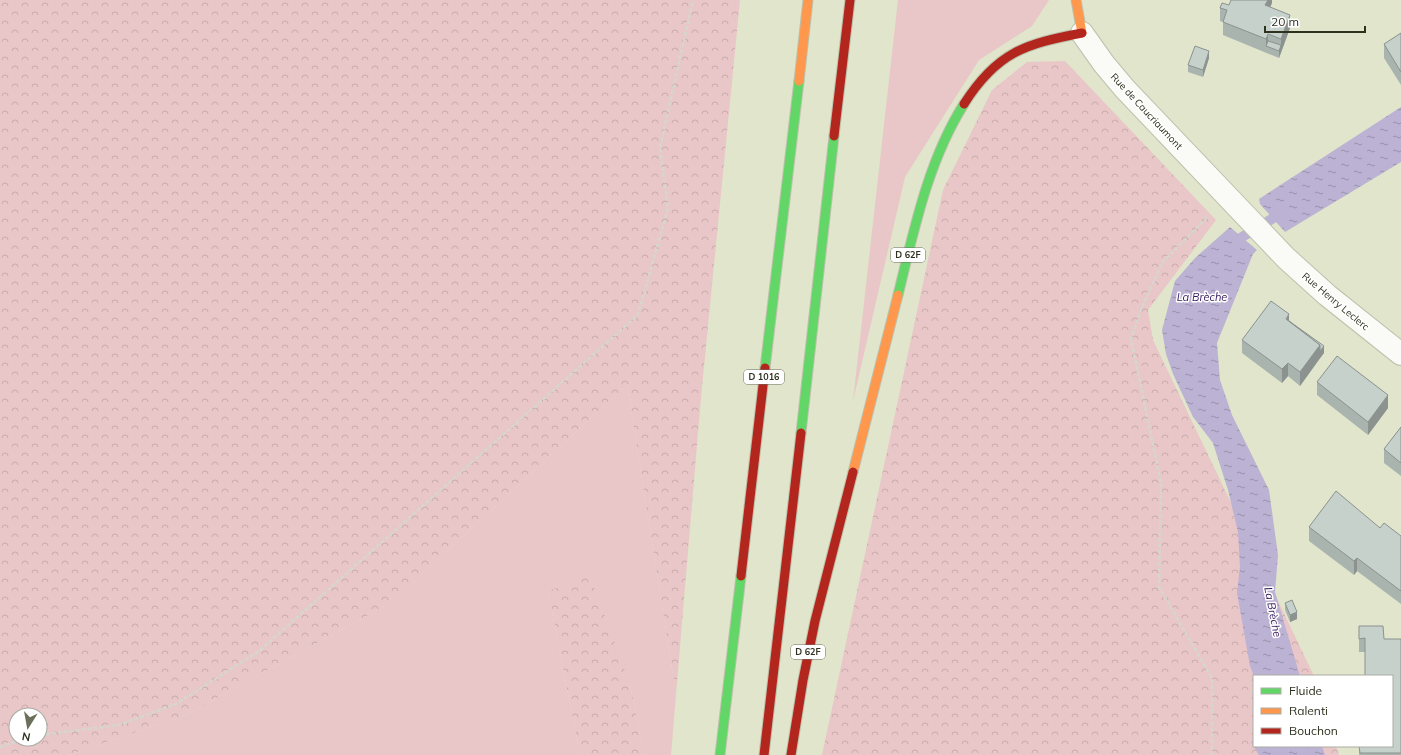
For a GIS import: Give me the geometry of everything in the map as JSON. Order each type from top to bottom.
[{"type":"main road","name":"D 1016","points":[[720,755],[808,0]]},
{"type":"main road","points":[[764,755],[850,0]]},
{"type":"main road","name":"Rue de Caucriaumont","points":[[1076,0],[1082,33]]},
{"type":"main road","name":"D 62F","points":[[792,755],[803,680],[814,628],[914,231],[931,175],[961,111],[983,78],[994,66],[1006,56],[1023,47],[1082,33]]},
{"type":"street","name":"Rue de Caucriaumont","points":[[1082,33],[1104,64],[1125,89],[1274,246]]},
{"type":"street","name":"Rue Henry Leclerc","points":[[1274,246],[1327,294],[1401,354]]},
{"type":"path","points":[[48,734],[119,725],[176,704],[259,651],[638,315],[668,208],[660,147],[693,0]]},
{"type":"path","points":[[1212,755],[1212,678],[1159,586],[1161,483],[1131,339],[1142,307],[1163,262],[1234,203]]},
{"type":"green space","points":[[0,0],[740,0],[701,397],[676,694],[627,385],[392,602],[186,715],[69,755],[0,755]]},
{"type":"green space","points":[[898,0],[1049,0],[1032,26],[979,60],[905,177],[853,401]]},
{"type":"green space","points":[[1065,61],[1216,220],[1148,310],[1153,340],[1314,675],[1253,675],[1253,747],[1336,747],[1339,755],[822,755],[943,190],[992,90],[1027,62]]},
{"type":"green space","points":[[627,385],[676,694],[671,755],[644,755],[630,684],[548,591],[580,755],[69,755],[186,715],[392,602]]},
{"type":"green space","points":[[590,576],[630,684],[644,755],[580,755],[548,591]]},
{"type":"water","points":[[1401,107],[1401,162],[1285,232],[1260,204],[1259,199]]},
{"type":"water","name":"La Brèche","points":[[1230,227],[1257,250],[1253,254],[1217,343],[1220,380],[1232,415],[1269,490],[1278,555],[1275,592],[1300,675],[1254,675],[1250,666],[1237,593],[1240,567],[1238,532],[1228,490],[1213,443],[1193,417],[1173,374],[1166,354],[1162,330],[1175,281],[1195,258]]},
{"type":"water","points":[[1254,747],[1322,747],[1325,755],[1259,755]]},
{"type":"building","points":[[1231,0],[1268,0],[1265,5],[1290,15],[1281,39],[1268,34],[1266,39],[1223,22],[1227,10],[1220,8],[1222,3],[1229,5]]},
{"type":"building","points":[[1401,33],[1401,72],[1384,44]]},
{"type":"building","points":[[1268,41],[1281,45],[1279,51],[1266,46]]},
{"type":"building","points":[[1195,46],[1209,51],[1203,70],[1188,65]]},
{"type":"building","points":[[1271,301],[1289,314],[1286,319],[1320,345],[1300,372],[1288,363],[1282,369],[1242,340]]},
{"type":"building","points":[[1289,321],[1324,346],[1320,351],[1320,345]]},
{"type":"building","points":[[1337,356],[1388,395],[1368,422],[1317,382]]},
{"type":"building","points":[[1401,427],[1401,463],[1384,449]]},
{"type":"building","points":[[1336,491],[1380,528],[1384,523],[1401,536],[1401,591],[1357,558],[1354,561],[1309,527]]},
{"type":"building","points":[[1292,600],[1297,612],[1290,615],[1285,603]]},
{"type":"building","points":[[1359,626],[1383,626],[1384,639],[1401,639],[1401,753],[1360,753],[1359,747],[1393,747],[1393,675],[1365,675],[1365,638],[1359,639]]},
{"type":"waterway","name":"La Brèche","points":[[1235,247],[1242,237],[1285,211]]},
{"type":"traffic: fast","points":[[765,368],[799,81]]},
{"type":"traffic: fast","points":[[898,295],[916,221],[932,172],[951,126],[964,104]]},
{"type":"traffic: fast","points":[[801,433],[834,136]]},
{"type":"traffic: fast","points":[[720,755],[741,576]]},
{"type":"traffic: slow","points":[[799,81],[808,0]]},
{"type":"traffic: slow","points":[[1076,0],[1082,33]]},
{"type":"traffic: slow","points":[[853,472],[898,295]]},
{"type":"traffic: jam","points":[[834,136],[850,0]]},
{"type":"traffic: jam","points":[[964,104],[976,86],[988,73],[1014,53],[1044,41],[1082,33]]},
{"type":"traffic: jam","points":[[741,576],[765,368]]},
{"type":"traffic: jam","points":[[764,755],[801,433]]},
{"type":"traffic: jam","points":[[791,755],[803,680],[815,621],[853,472]]}]
